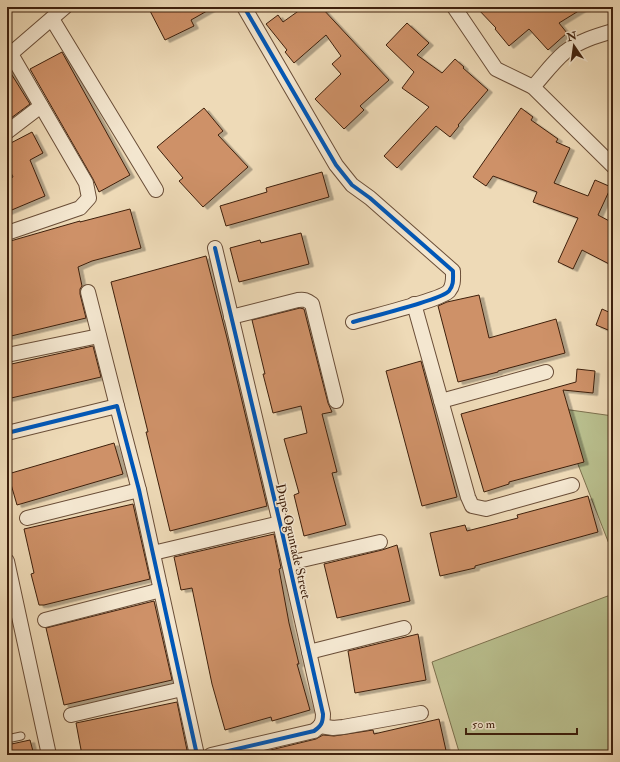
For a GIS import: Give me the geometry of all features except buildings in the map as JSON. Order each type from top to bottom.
[{"type":"street","points":[[8,231],[80,208],[89,198],[86,183],[9,55],[65,7]]},
{"type":"street","points":[[244,7],[336,164],[352,185],[370,198],[453,271],[453,285],[447,293],[353,322]]},
{"type":"street","points":[[454,7],[496,69],[533,87],[613,166]]},
{"type":"street","points":[[52,19],[156,190]]},
{"type":"street","points":[[533,87],[564,53],[584,41],[613,31]]},
{"type":"street","points":[[7,132],[41,106]]},
{"type":"street","name":"Dupe Oguntade Street","points":[[215,248],[280,523],[323,714],[323,720],[320,726]]},
{"type":"street","points":[[88,292],[98,336],[139,490],[197,755]]},
{"type":"street","points":[[231,317],[304,299],[312,304],[336,401]]},
{"type":"street","points":[[414,304],[468,497],[472,506],[486,509],[572,485]]},
{"type":"street","points":[[7,355],[98,336]]},
{"type":"street","points":[[441,401],[546,372]]},
{"type":"street","points":[[7,433],[117,406]]},
{"type":"street","points":[[27,518],[139,490]]},
{"type":"street","points":[[153,553],[280,523]]},
{"type":"street","points":[[289,562],[380,542]]},
{"type":"street","points":[[7,561],[49,755]]},
{"type":"street","points":[[46,620],[161,590]]},
{"type":"street","points":[[309,652],[404,628]]},
{"type":"street","points":[[71,716],[182,688]]},
{"type":"street","points":[[211,755],[314,731],[320,726],[332,728],[343,727],[421,713]]},
{"type":"lane","points":[[7,739],[21,736]]},
{"type":"green space","points":[[556,408],[613,416],[613,554]]},
{"type":"green space","points":[[613,594],[613,755],[460,755],[432,662]]},
{"type":"cycle path","points":[[244,7],[336,165],[352,185],[370,198],[453,271],[452,286],[449,291],[443,295],[353,322]]},
{"type":"cycle path","points":[[211,755],[314,731],[323,720],[323,714],[280,523],[215,248]]},
{"type":"cycle path","points":[[7,433],[117,406],[139,490],[197,755]]}]
